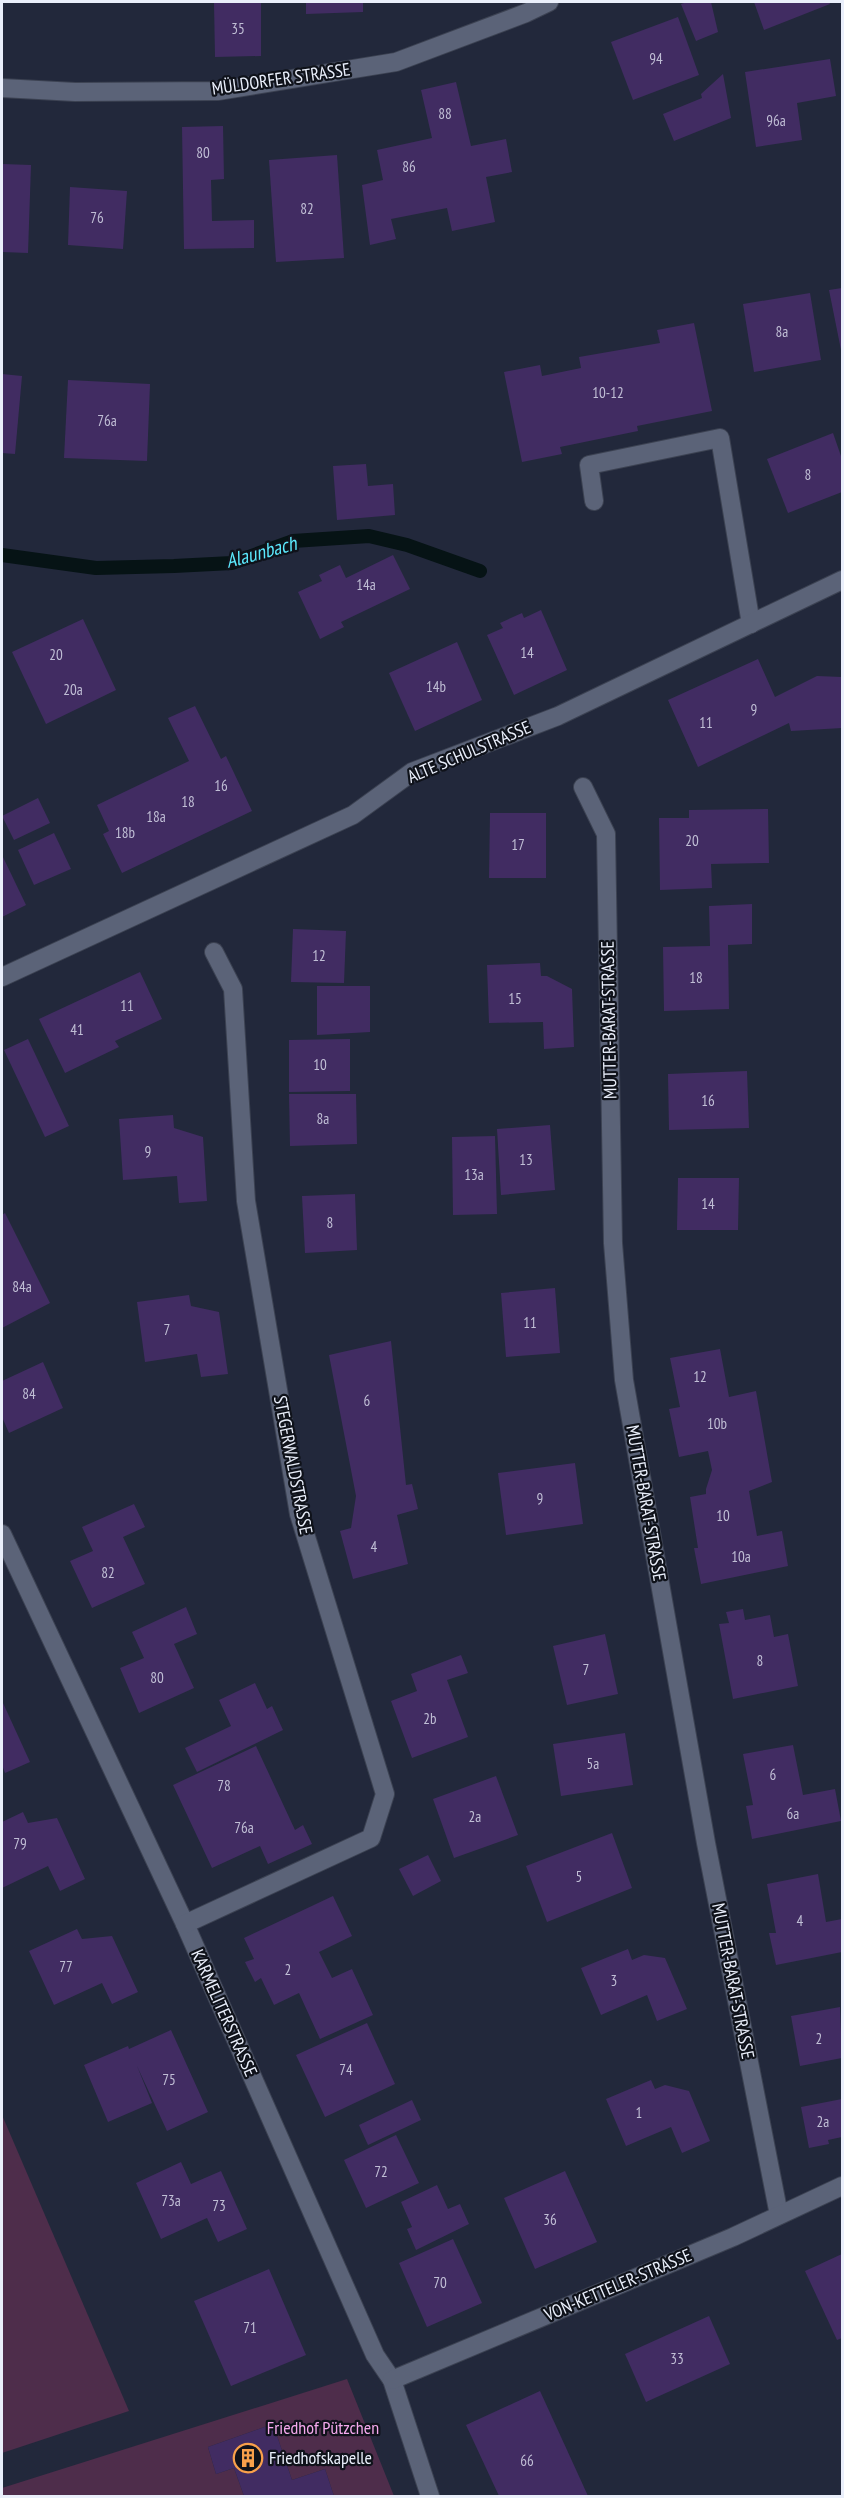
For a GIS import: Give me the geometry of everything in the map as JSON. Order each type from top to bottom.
[{"type":"street","name":"MÜLDORFER STRASSE","points":[[2,88],[75,92],[218,91],[396,62],[526,13],[549,2]]},
{"type":"street","points":[[594,501],[589,465],[720,438],[751,624]]},
{"type":"street","name":"ALTE SCHULSTRASSE","points":[[2,976],[354,815],[412,772],[558,716],[843,580]]},
{"type":"street","name":"MUTTER-BARAT-STRASSE","points":[[583,787],[606,834],[613,1243],[624,1380],[706,1843],[779,2215]]},
{"type":"street","name":"STEGERWALDSTRASSE","points":[[184,1924],[371,1838],[385,1794],[299,1514],[246,1201],[233,988],[214,952]]},
{"type":"street","name":"KARMELITERSTRASSE","points":[[2,1534],[184,1924],[375,2355],[392,2380],[430,2496]]},
{"type":"street","name":"VON-KETTELER-STRASSE","points":[[392,2380],[733,2237],[843,2186]]},
{"type":"green space","points":[[2,2115],[129,2411],[2,2453]]},
{"type":"green space","name":"Friedhof Pützchen","points":[[347,2379],[394,2496],[334,2496],[325,2469],[292,2480],[273,2424],[208,2447],[216,2474],[234,2468],[244,2496],[2,2496],[2,2488]]},
{"type":"building","points":[[214,2],[261,2],[261,56],[215,57]]},
{"type":"building","points":[[306,2],[363,2],[363,12],[306,14]]},
{"type":"building","points":[[711,2],[718,32],[696,41],[681,4]]},
{"type":"building","points":[[754,2],[829,2],[830,4],[764,30]]},
{"type":"building","points":[[678,17],[699,75],[633,100],[611,42]]},
{"type":"building","points":[[830,59],[836,96],[797,103],[802,140],[756,147],[745,72]]},
{"type":"building","points":[[723,74],[731,118],[674,141],[663,114],[702,98],[701,94]]},
{"type":"building","points":[[456,82],[471,146],[506,139],[512,172],[486,177],[495,222],[452,231],[447,208],[391,219],[396,239],[370,245],[362,185],[383,180],[377,150],[432,138],[421,90]]},
{"type":"building","points":[[223,126],[224,179],[211,180],[212,221],[254,220],[254,248],[184,249],[182,127]]},
{"type":"building","points":[[337,155],[344,258],[276,262],[269,160]]},
{"type":"building","points":[[2,164],[31,165],[28,253],[2,252]]},
{"type":"building","points":[[70,187],[127,191],[123,249],[68,245]]},
{"type":"building","points":[[842,288],[842,350],[841,350],[829,290]]},
{"type":"building","points":[[810,293],[821,360],[754,372],[743,304]]},
{"type":"building","points":[[694,323],[712,411],[637,426],[638,431],[560,447],[562,454],[522,462],[504,372],[540,365],[542,376],[581,368],[579,357],[660,343],[657,330]]},
{"type":"building","points":[[2,374],[22,376],[15,454],[2,453]]},
{"type":"building","points":[[68,380],[150,384],[147,461],[64,458]]},
{"type":"building","points":[[833,433],[842,459],[842,492],[788,513],[767,459]]},
{"type":"building","points":[[366,464],[368,486],[393,484],[395,515],[337,520],[333,466]]},
{"type":"building","points":[[393,555],[410,589],[341,622],[344,627],[320,639],[298,592],[322,581],[319,575],[340,565],[346,578]]},
{"type":"building","points":[[541,610],[567,670],[514,695],[487,635],[503,628],[500,623],[522,613],[524,618]]},
{"type":"building","points":[[83,619],[116,690],[46,724],[12,652]]},
{"type":"building","points":[[457,642],[482,700],[415,731],[389,673]]},
{"type":"building","points":[[758,659],[775,697],[817,676],[842,677],[842,728],[791,731],[789,723],[698,767],[668,700]]},
{"type":"building","points":[[195,706],[221,759],[226,756],[252,811],[122,873],[103,834],[109,831],[97,805],[189,761],[168,718]]},
{"type":"building","points":[[38,798],[50,823],[14,840],[2,816]]},
{"type":"building","points":[[768,809],[769,863],[711,864],[712,888],[660,890],[659,818],[689,818],[689,810]]},
{"type":"building","points":[[490,813],[546,813],[546,878],[489,878]]},
{"type":"building","points":[[54,833],[71,869],[34,885],[18,850]]},
{"type":"building","points":[[2,855],[26,905],[2,917]]},
{"type":"building","points":[[752,904],[752,944],[728,945],[729,1009],[664,1011],[663,947],[710,946],[709,906]]},
{"type":"building","points":[[293,929],[346,931],[344,983],[291,982]]},
{"type":"building","points":[[540,963],[541,976],[547,976],[572,989],[574,1047],[544,1049],[543,1022],[489,1023],[487,965]]},
{"type":"building","points":[[140,972],[162,1019],[115,1041],[119,1047],[65,1073],[39,1019]]},
{"type":"building","points":[[317,986],[370,986],[370,1032],[317,1035]]},
{"type":"building","points":[[28,1039],[69,1126],[45,1137],[4,1050]]},
{"type":"building","points":[[350,1039],[350,1091],[289,1092],[289,1040]]},
{"type":"building","points":[[747,1071],[749,1128],[669,1130],[668,1074]]},
{"type":"building","points":[[289,1094],[356,1094],[357,1144],[290,1146]]},
{"type":"building","points":[[173,1115],[174,1128],[203,1137],[207,1201],[179,1203],[177,1176],[123,1180],[119,1119]]},
{"type":"building","points":[[550,1125],[555,1190],[501,1195],[497,1129]]},
{"type":"building","points":[[495,1136],[497,1214],[453,1215],[452,1137]]},
{"type":"building","points":[[678,1178],[739,1178],[738,1230],[677,1230]]},
{"type":"building","points":[[355,1194],[357,1250],[305,1253],[302,1196]]},
{"type":"building","points":[[5,1213],[50,1303],[2,1328],[2,1215]]},
{"type":"building","points":[[555,1288],[560,1353],[506,1357],[501,1293]]},
{"type":"building","points":[[189,1295],[191,1306],[219,1312],[228,1374],[201,1377],[197,1354],[145,1362],[137,1302]]},
{"type":"building","points":[[391,1341],[406,1485],[412,1484],[418,1509],[397,1515],[408,1564],[353,1579],[340,1531],[351,1528],[356,1496],[329,1355]]},
{"type":"building","points":[[720,1349],[729,1397],[756,1391],[772,1482],[749,1491],[757,1536],[782,1531],[788,1566],[701,1584],[694,1548],[698,1548],[690,1497],[706,1494],[712,1470],[708,1451],[679,1457],[669,1409],[680,1407],[670,1358]]},
{"type":"building","points":[[43,1362],[63,1408],[9,1433],[2,1417],[2,1381]]},
{"type":"building","points":[[575,1463],[583,1524],[506,1535],[498,1473]]},
{"type":"building","points":[[134,1504],[145,1527],[123,1537],[145,1584],[92,1608],[70,1561],[93,1551],[82,1527]]},
{"type":"building","points":[[186,1607],[197,1634],[174,1644],[194,1688],[139,1713],[120,1668],[144,1658],[132,1632]]},
{"type":"building","points":[[743,1609],[745,1620],[770,1615],[774,1637],[788,1634],[798,1686],[733,1699],[719,1624],[729,1623],[726,1612]]},
{"type":"building","points":[[605,1634],[618,1694],[567,1705],[553,1646]]},
{"type":"building","points":[[461,1655],[468,1673],[447,1680],[468,1737],[412,1758],[391,1701],[417,1691],[411,1674]]},
{"type":"building","points":[[255,1683],[267,1709],[272,1706],[283,1730],[197,1772],[185,1748],[231,1726],[219,1700]]},
{"type":"building","points":[[2,1703],[30,1762],[5,1773],[2,1765]]},
{"type":"building","points":[[625,1733],[633,1785],[561,1796],[553,1744]]},
{"type":"building","points":[[793,1745],[803,1795],[835,1789],[841,1821],[752,1839],[746,1806],[753,1805],[743,1754]]},
{"type":"building","points":[[256,1746],[295,1830],[303,1825],[312,1844],[268,1864],[260,1846],[212,1868],[173,1785]]},
{"type":"building","points":[[496,1776],[518,1835],[454,1858],[433,1799]]},
{"type":"building","points":[[23,1812],[28,1823],[57,1818],[85,1879],[60,1891],[48,1866],[2,1888],[2,1822]]},
{"type":"building","points":[[612,1833],[632,1888],[547,1922],[526,1866]]},
{"type":"building","points":[[428,1855],[441,1881],[413,1896],[399,1869]]},
{"type":"building","points":[[818,1874],[826,1922],[842,1919],[842,1952],[776,1965],[769,1933],[776,1933],[767,1884]]},
{"type":"building","points":[[333,1896],[352,1936],[319,1952],[332,1978],[352,1969],[373,2015],[320,2039],[299,1993],[274,2005],[261,1978],[255,1982],[245,1962],[254,1959],[244,1938]]},
{"type":"building","points":[[77,1929],[82,1939],[112,1936],[138,1992],[112,2004],[102,1983],[54,2005],[29,1951]]},
{"type":"building","points":[[628,1949],[632,1960],[644,1955],[665,1958],[687,2009],[657,2021],[647,1995],[601,2015],[581,1968]]},
{"type":"building","points":[[840,2007],[842,2058],[800,2066],[791,2016]]},
{"type":"building","points":[[367,2023],[395,2084],[325,2117],[296,2055]]},
{"type":"building","points":[[171,2030],[208,2112],[167,2131],[137,2066],[152,2103],[108,2122],[84,2065],[128,2046],[129,2049]]},
{"type":"building","points":[[651,2080],[655,2089],[665,2085],[689,2091],[710,2141],[682,2153],[671,2127],[626,2146],[606,2099]]},
{"type":"building","points":[[842,2099],[842,2137],[828,2140],[829,2144],[809,2148],[801,2107]]},
{"type":"building","points":[[412,2100],[421,2120],[368,2145],[359,2125]]},
{"type":"building","points":[[396,2135],[419,2183],[366,2208],[344,2160]]},
{"type":"building","points":[[181,2162],[191,2184],[221,2171],[247,2229],[218,2242],[207,2218],[161,2239],[136,2183]]},
{"type":"building","points":[[565,2171],[597,2242],[535,2269],[504,2198]]},
{"type":"building","points":[[437,2185],[448,2209],[460,2204],[469,2224],[416,2250],[407,2229],[412,2227],[401,2202]]},
{"type":"building","points":[[453,2239],[482,2303],[427,2327],[399,2263]]},
{"type":"building","points":[[842,2254],[842,2338],[837,2340],[805,2271]]},
{"type":"building","points":[[269,2269],[306,2355],[231,2386],[194,2301]]},
{"type":"building","points":[[709,2316],[730,2364],[646,2402],[625,2354]]},
{"type":"building","points":[[540,2391],[588,2496],[499,2496],[466,2425]]},
{"type":"building","name":"Friedhofskapelle","points":[[273,2424],[292,2480],[325,2469],[334,2496],[244,2496],[234,2468],[216,2474],[208,2447]]},
{"type":"waterway","name":"Alaunbach","points":[[2,555],[96,568],[232,563],[293,541],[369,536],[407,545],[480,571]]},
{"type":"place","name":"Friedhofskapelle","points":[[248,2458]]}]
